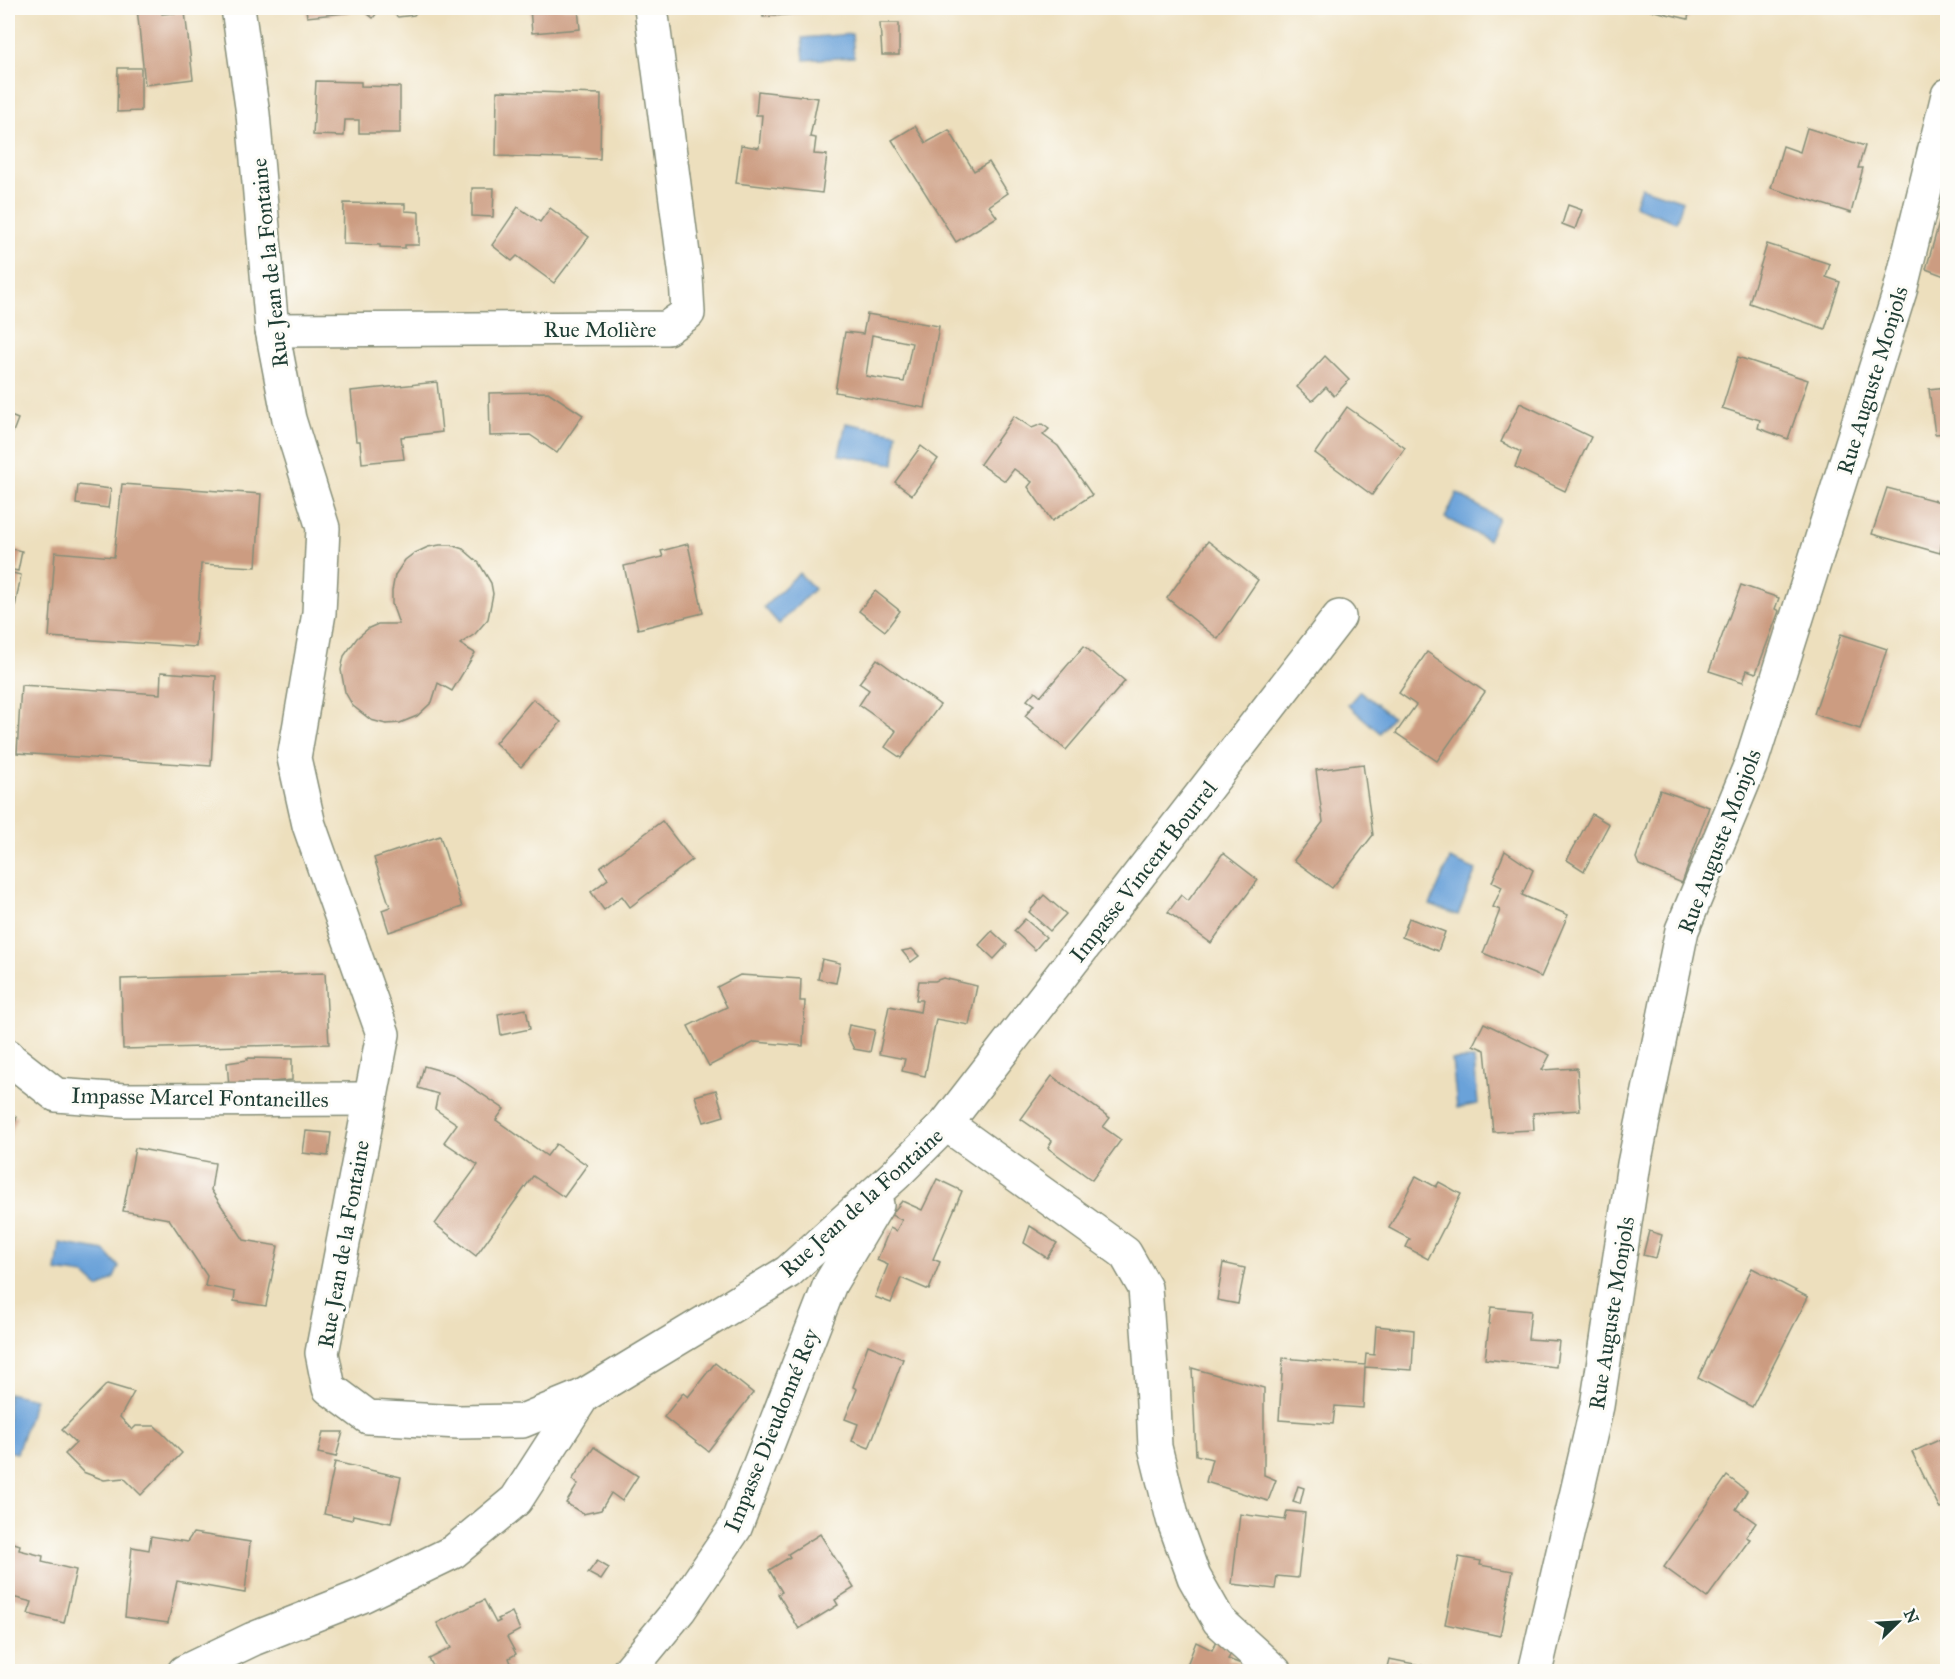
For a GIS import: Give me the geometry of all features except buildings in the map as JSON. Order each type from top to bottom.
[{"type":"street","name":"Rue Jean de la Fontaine","points":[[238,8],[254,114],[272,330],[289,419],[323,528],[319,613],[294,758],[309,825],[383,1034],[322,1353],[329,1388],[368,1417],[459,1422],[522,1421],[583,1396],[788,1272],[895,1175],[946,1124],[1125,1253],[1144,1288],[1155,1447],[1173,1519],[1194,1577],[1219,1621],[1275,1671]]},
{"type":"street","name":"Rue Molière","points":[[272,330],[668,328],[688,313],[686,277],[651,8]]},
{"type":"street","name":"Rue Auguste Monjols","points":[[1535,1671],[1597,1406],[1634,1164],[1682,930],[1750,766],[1900,291],[1947,95]]},
{"type":"street","name":"Impasse Vincent Bourrel","points":[[946,1124],[1339,617]]},
{"type":"street","name":"Impasse Marcel Fontaneilles","points":[[8,1056],[56,1095],[124,1100],[370,1099]]},
{"type":"street","name":"Impasse Dieudonné Rey","points":[[628,1671],[680,1609],[735,1528],[830,1284],[895,1175]]},
{"type":"street","points":[[184,1671],[253,1639],[362,1596],[453,1552],[516,1500],[583,1396]]},
{"type":"water","points":[[852,34],[854,57],[804,60],[802,38]]},
{"type":"water","points":[[1641,187],[1683,201],[1676,222],[1634,206]]},
{"type":"water","points":[[846,423],[897,433],[894,464],[839,455]]},
{"type":"water","points":[[1457,493],[1498,518],[1488,540],[1445,518]]},
{"type":"water","points":[[799,573],[814,589],[779,624],[764,607]]},
{"type":"water","points":[[1360,691],[1392,717],[1380,733],[1348,705]]},
{"type":"water","points":[[1450,859],[1476,870],[1458,915],[1430,905]]},
{"type":"water","points":[[1474,1059],[1478,1104],[1457,1108],[1452,1060]]},
{"type":"water","points":[[60,1243],[105,1251],[119,1267],[114,1278],[99,1288],[84,1275],[56,1271]]},
{"type":"water","points":[[8,1393],[35,1399],[17,1453],[8,1451]]}]
